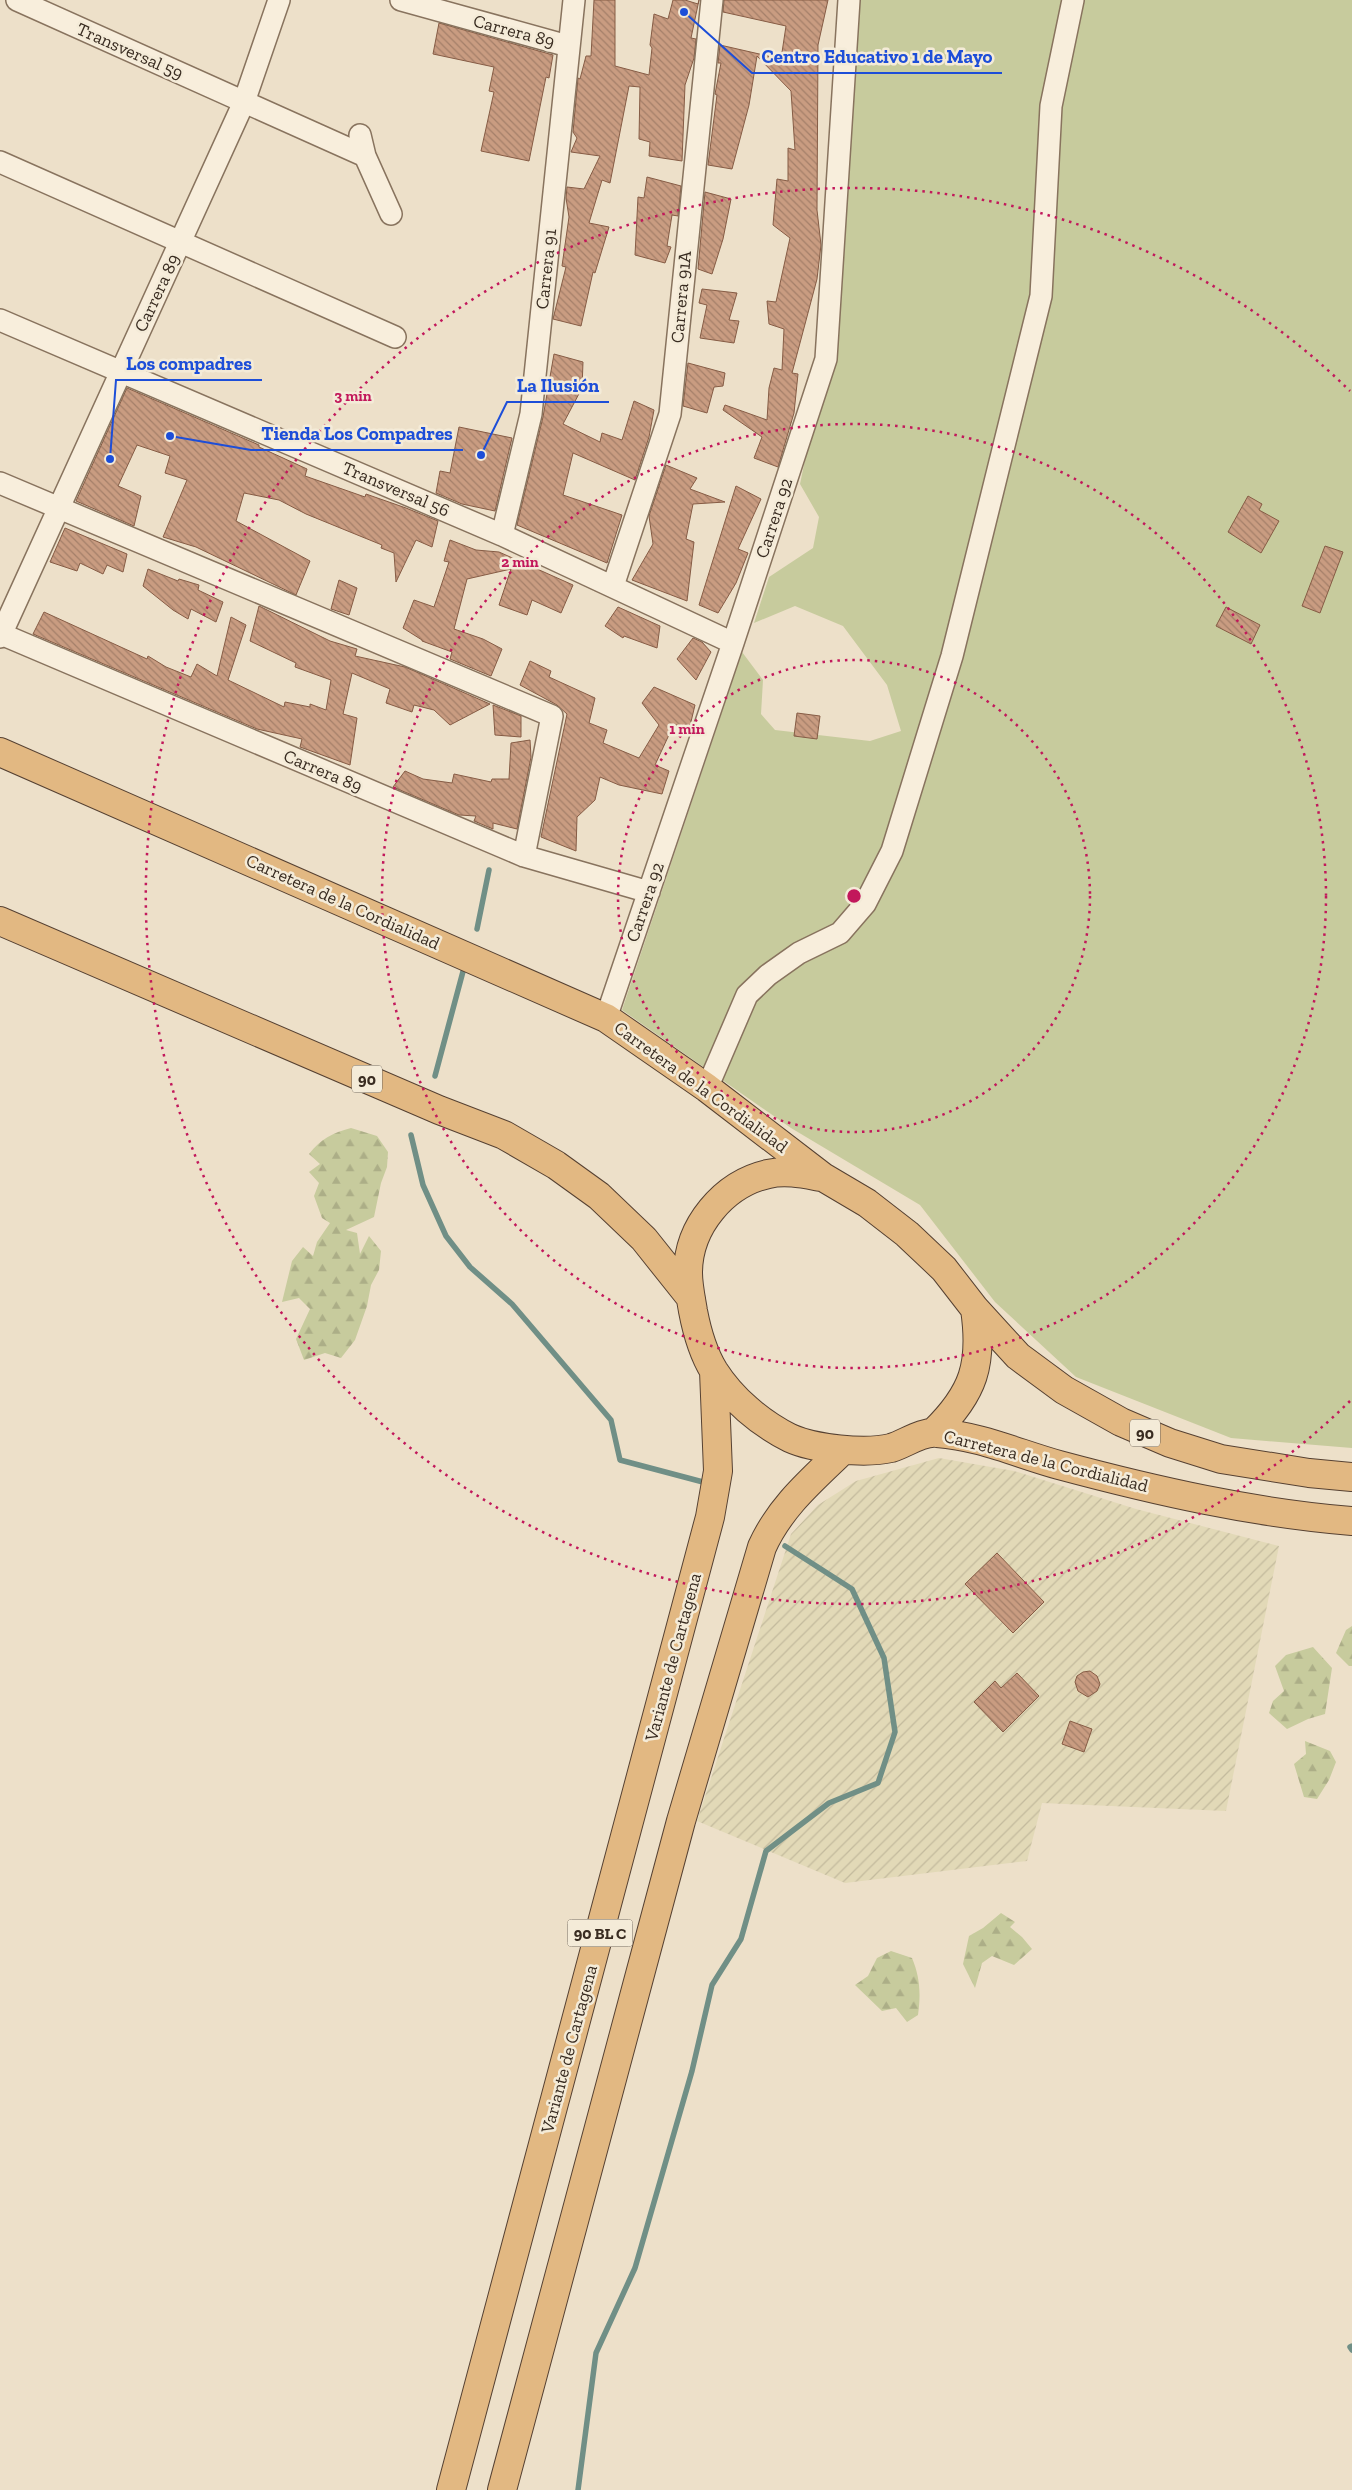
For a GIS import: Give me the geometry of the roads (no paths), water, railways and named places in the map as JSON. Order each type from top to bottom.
[{"type":"highway","name":"Carretera de la Cordialidad","points":[[0,752],[606,1018],[707,1088],[823,1177],[867,1203],[907,1234],[944,1269],[975,1309],[1018,1356],[1064,1390],[1121,1422],[1170,1443],[1221,1459],[1309,1473],[1352,1477]]},
{"type":"highway","name":"Carretera de la Cordialidad","points":[[0,921],[421,1102],[504,1135],[556,1165],[599,1196],[644,1239],[690,1298],[698,1336],[714,1371],[748,1411],[792,1439],[842,1451],[889,1448],[934,1432],[971,1438],[1058,1465],[1206,1501],[1298,1516],[1352,1521]]},
{"type":"highway","points":[[690,1298],[688,1271],[692,1244],[703,1219],[721,1198],[743,1183],[769,1174],[796,1172],[823,1177]]},
{"type":"highway","points":[[934,1432],[953,1413],[968,1390],[976,1364],[979,1336],[975,1309]]},
{"type":"highway","name":"Variante de Cartagena","points":[[451,2490],[710,1517],[718,1471],[714,1371]]},
{"type":"highway","name":"90 BL C","points":[[502,2490],[681,1821],[762,1547],[778,1516],[792,1498],[842,1451]]},
{"type":"street","name":"Transversal 59","points":[[16,0],[244,102]]},
{"type":"street","name":"Carrera 89","points":[[279,0],[244,102],[1,636],[524,856],[649,892]]},
{"type":"street","name":"Carrera 89","points":[[401,0],[568,46]]},
{"type":"street","name":"Carrera 91","points":[[502,535],[531,414],[574,0]]},
{"type":"street","name":"Carrera 91A","points":[[613,586],[670,414],[712,0]]},
{"type":"street","name":"Carrera 92","points":[[606,1018],[733,643],[826,359],[849,0]]},
{"type":"street","points":[[707,1088],[747,995],[768,975],[799,953],[840,933],[865,904],[892,851],[952,656],[1041,296],[1051,106],[1073,0]]},
{"type":"street","points":[[244,102],[362,146],[391,214]]},
{"type":"street","name":"Carrera 89","points":[[0,162],[395,337]]},
{"type":"street","name":"Transversal 56","points":[[0,320],[502,535],[733,643]]},
{"type":"street","points":[[0,483],[552,716],[524,856]]},
{"type":"waterway","points":[[477,929],[489,870]]},
{"type":"waterway","points":[[435,1076],[465,964]]},
{"type":"waterway","points":[[411,1135],[423,1185],[446,1236],[470,1267],[512,1304],[611,1420],[620,1460],[703,1482]]},
{"type":"waterway","points":[[578,2490],[596,2353],[635,2268],[692,2071],[712,1985],[741,1939],[766,1851],[829,1803],[878,1783],[895,1732],[884,1658],[852,1589],[785,1546]]},
{"type":"waterway","points":[[1352,2346],[1350,2347],[1352,2350]]},
{"type":"place","name":"Centro Educativo 1 de Mayo","points":[[684,12]]},
{"type":"place","name":"Tienda Los Compadres","points":[[170,436]]},
{"type":"place","name":"La Ilusión","points":[[481,455]]},
{"type":"place","name":"Los compadres","points":[[110,459]]}]
